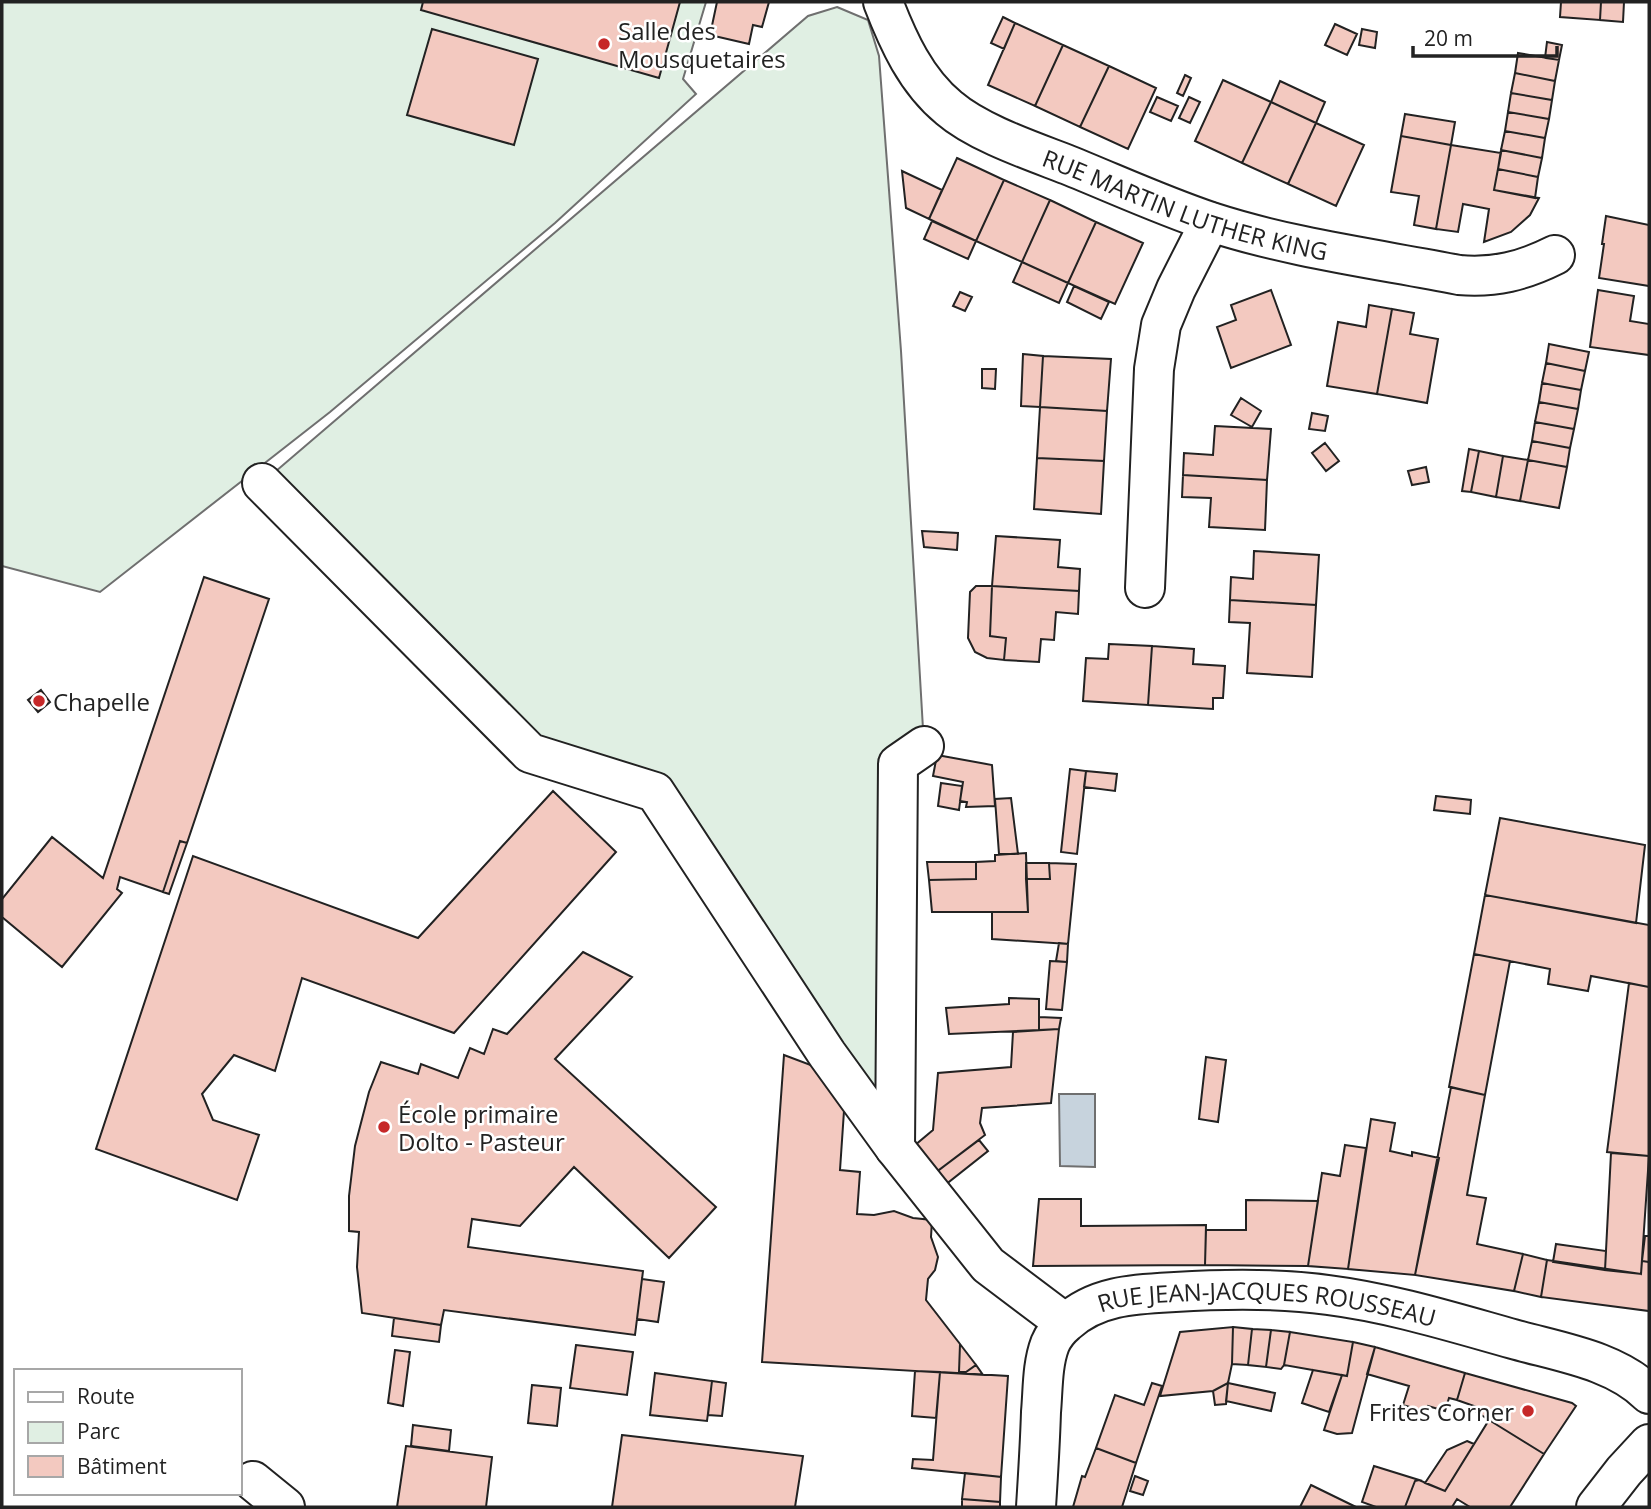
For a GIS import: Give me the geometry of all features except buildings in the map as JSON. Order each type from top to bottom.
[{"type":"street","name":"RUE MARTIN LUTHER KING","points":[[883,2],[900,42],[931,91],[965,120],[1210,222],[1276,240],[1484,278],[1535,265],[1555,255]]},
{"type":"street","points":[[1145,588],[1154,369],[1161,325],[1210,222]]},
{"type":"street","points":[[262,483],[530,753],[656,792],[827,1055],[895,1148],[988,1265],[1065,1323]]},
{"type":"street","points":[[895,1148],[898,764],[924,746]]},
{"type":"street","name":"RUE JEAN-JACQUES ROUSSEAU","points":[[1036,1507],[1044,1371],[1050,1342],[1065,1323],[1085,1309],[1104,1300],[1129,1294],[1227,1290],[1326,1294],[1420,1313],[1566,1353],[1605,1366],[1637,1382],[1649,1394]]},
{"type":"street","points":[[1596,1507],[1649,1444]]},
{"type":"street","points":[[253,1480],[285,1507]]},
{"type":"green space","points":[[2,2],[706,2],[683,79],[696,94],[555,223],[330,412],[100,592],[2,566]]},
{"type":"green space","points":[[837,7],[868,20],[879,56],[901,351],[924,746],[898,764],[895,1148],[656,792],[530,753],[262,483],[808,16]]},
{"type":"shaded area","points":[[1059,1094],[1095,1094],[1095,1167],[1060,1166]]},
{"type":"place","name":"Salle des Mousquetaires","points":[[604,44]]},
{"type":"place","name":"Chapelle","points":[[39,701]]},
{"type":"place","name":"École primaire Dolto - Pasteur","points":[[384,1127]]},
{"type":"place","name":"Frites Corner","points":[[1528,1411]]}]
